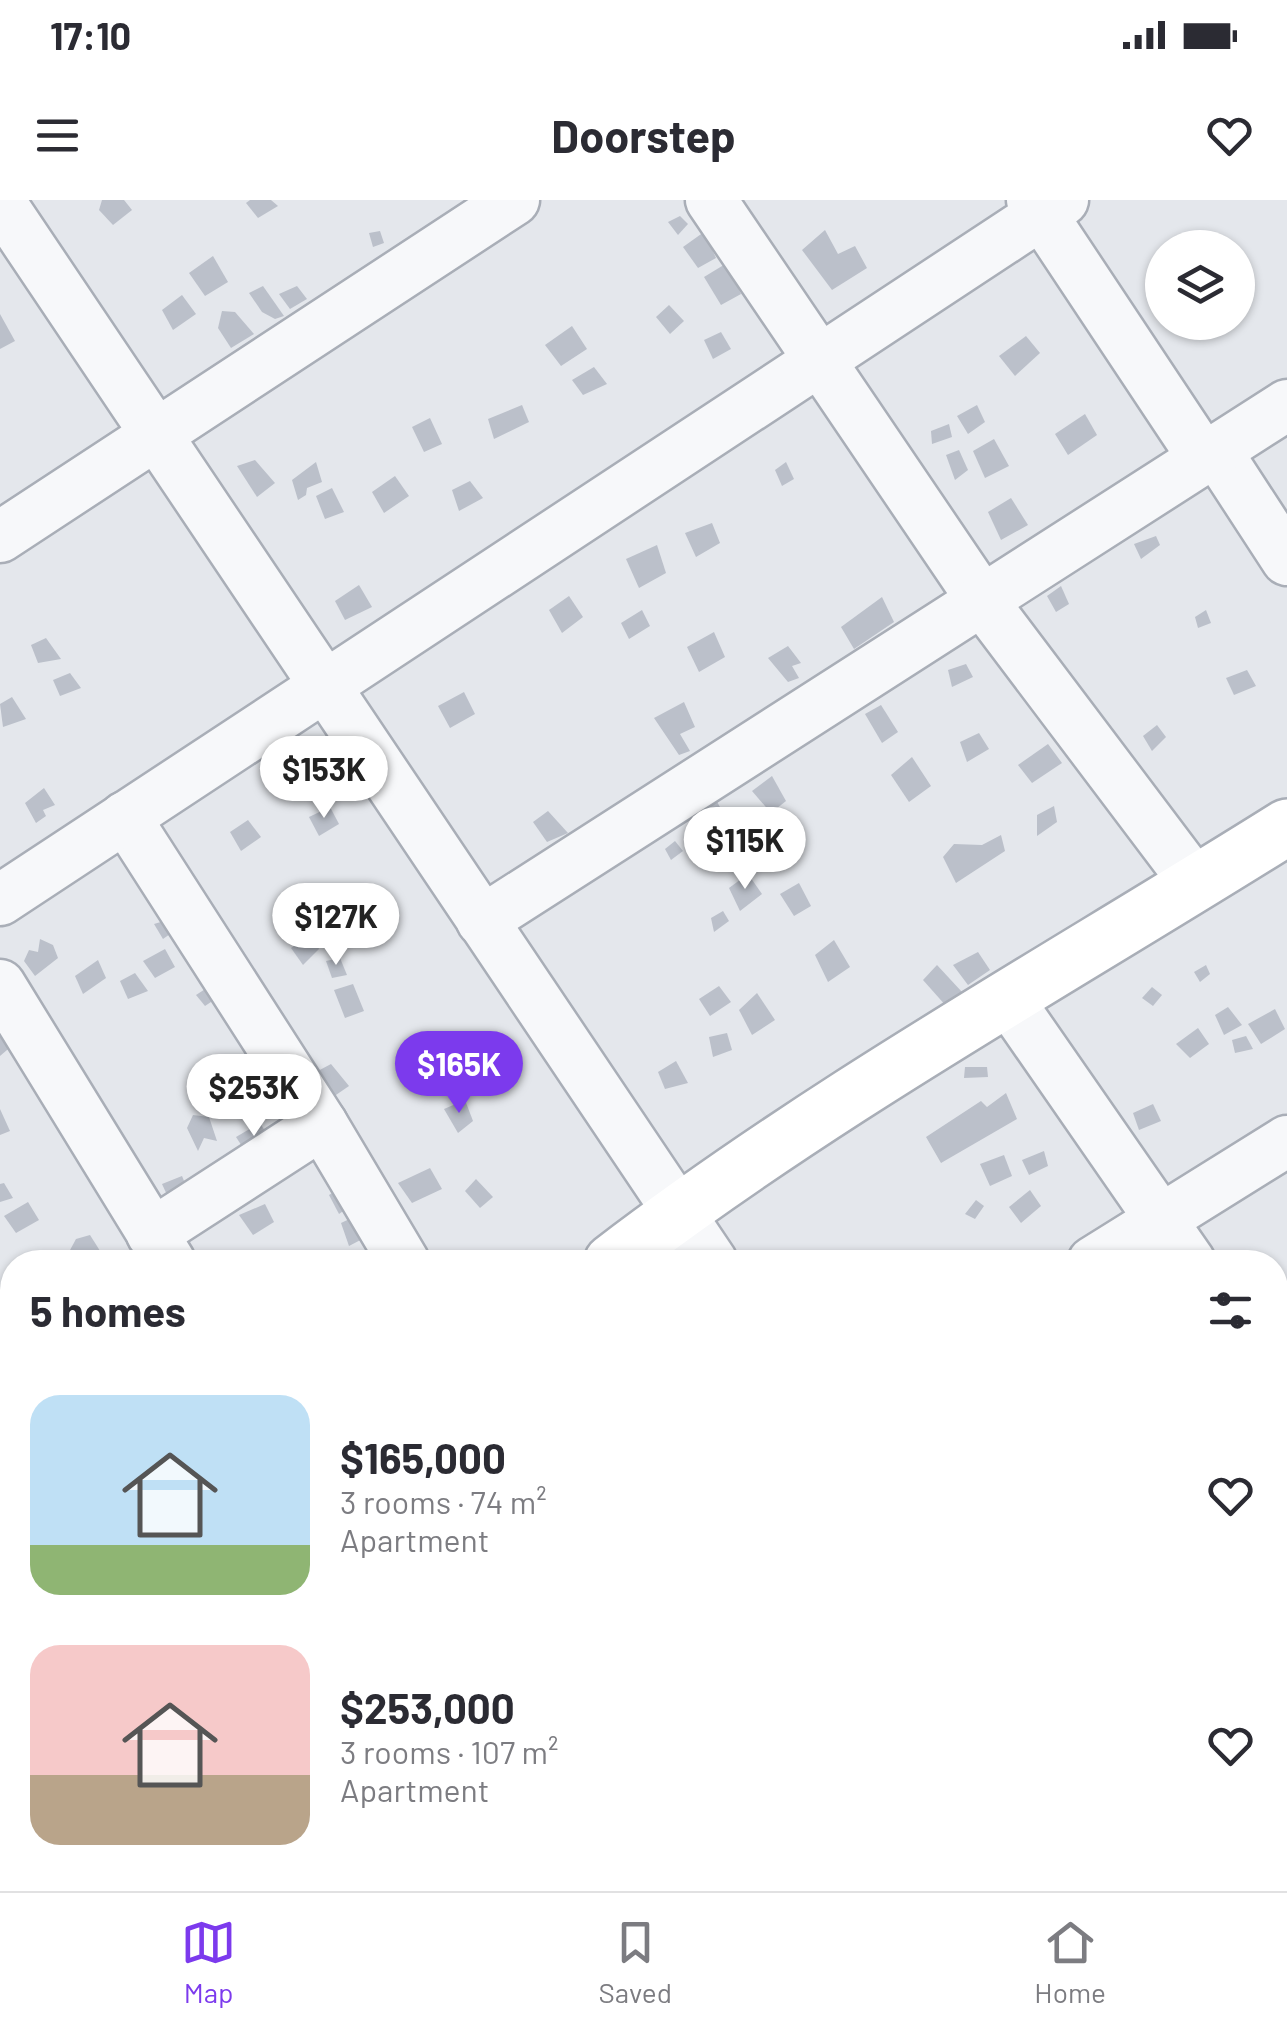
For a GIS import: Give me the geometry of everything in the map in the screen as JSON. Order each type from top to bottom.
[{"type":"street","points":[[0,537],[514,200]]},
{"type":"street","points":[[710,200],[984,602],[1196,884]]},
{"type":"street","points":[[0,900],[1046,205],[1210,455],[1287,560]]},
{"type":"street","points":[[6,225],[155,434],[704,1250]]},
{"type":"street","points":[[482,921],[1287,405]]},
{"type":"street","points":[[126,817],[322,1124],[397,1250]]},
{"type":"street","points":[[628,1250],[678,1212],[1007,998],[1287,828]]},
{"type":"street","points":[[0,985],[161,1248],[322,1124]]},
{"type":"street","points":[[1007,998],[1182,1250]]},
{"type":"street","points":[[1113,1250],[1287,1140]]},
{"type":"building","points":[[102,200],[124,200],[132,210],[113,225],[99,210]]},
{"type":"building","points":[[271,200],[278,206],[258,218],[246,203]]},
{"type":"building","points":[[680,216],[688,224],[678,235],[668,222]]},
{"type":"building","points":[[825,230],[838,254],[855,246],[867,268],[832,290],[802,250]]},
{"type":"building","points":[[380,231],[384,243],[373,247],[369,233]]},
{"type":"building","points":[[704,232],[716,258],[698,268],[683,247]]},
{"type":"building","points":[[213,256],[228,282],[205,296],[189,273]]},
{"type":"building","points":[[727,263],[741,294],[721,305],[704,277]]},
{"type":"building","points":[[263,286],[284,316],[275,319],[262,312],[249,293]]},
{"type":"building","points":[[297,286],[307,299],[290,309],[279,294]]},
{"type":"building","points":[[182,295],[196,314],[173,330],[162,310]]},
{"type":"building","points":[[669,305],[684,321],[670,334],[656,317]]},
{"type":"building","points":[[222,311],[235,312],[254,334],[231,348],[218,328]]},
{"type":"building","points":[[0,314],[15,341],[0,349]]},
{"type":"building","points":[[572,326],[587,349],[561,366],[545,345]]},
{"type":"building","points":[[721,332],[731,349],[713,359],[704,340]]},
{"type":"building","points":[[1026,336],[1040,353],[1015,376],[999,356]]},
{"type":"building","points":[[594,367],[607,384],[583,395],[572,380]]},
{"type":"building","points":[[522,405],[529,422],[494,439],[488,419]]},
{"type":"building","points":[[977,405],[985,422],[968,434],[957,416]]},
{"type":"building","points":[[1085,414],[1097,435],[1068,455],[1055,434]]},
{"type":"building","points":[[430,418],[442,444],[424,452],[412,427]]},
{"type":"building","points":[[949,424],[952,437],[932,444],[931,431]]},
{"type":"building","points":[[994,439],[1009,466],[985,478],[973,451]]},
{"type":"building","points":[[959,450],[968,470],[955,480],[946,455]]},
{"type":"building","points":[[255,460],[275,483],[257,497],[237,466]]},
{"type":"building","points":[[316,462],[322,482],[307,488],[306,495],[298,500],[292,480]]},
{"type":"building","points":[[786,462],[794,479],[782,486],[775,470]]},
{"type":"building","points":[[395,476],[409,496],[384,513],[372,492]]},
{"type":"building","points":[[470,481],[483,498],[459,511],[452,490]]},
{"type":"building","points":[[332,488],[344,512],[325,519],[316,496]]},
{"type":"building","points":[[1011,498],[1028,525],[1001,540],[988,512]]},
{"type":"building","points":[[712,523],[720,543],[696,557],[685,533]]},
{"type":"building","points":[[1156,536],[1160,545],[1141,559],[1134,544]]},
{"type":"building","points":[[657,545],[666,573],[639,588],[626,559]]},
{"type":"building","points":[[359,585],[372,607],[345,620],[335,601]]},
{"type":"building","points":[[1061,586],[1069,604],[1056,612],[1047,596]]},
{"type":"building","points":[[569,596],[583,617],[562,633],[549,610]]},
{"type":"building","points":[[882,597],[894,622],[854,649],[841,627]]},
{"type":"building","points":[[642,610],[650,626],[629,639],[621,623]]},
{"type":"building","points":[[1206,610],[1211,623],[1198,628],[1195,617]]},
{"type":"building","points":[[714,632],[725,657],[699,672],[687,647]]},
{"type":"building","points":[[46,638],[61,659],[38,663],[31,645]]},
{"type":"building","points":[[788,646],[801,663],[792,666],[799,678],[788,682],[768,658]]},
{"type":"building","points":[[966,664],[973,677],[952,687],[948,670]]},
{"type":"building","points":[[1247,670],[1256,686],[1234,695],[1226,678]]},
{"type":"building","points":[[70,673],[81,688],[60,696],[53,680]]},
{"type":"building","points":[[464,692],[475,714],[450,728],[438,706]]},
{"type":"building","points":[[12,697],[26,719],[3,727],[0,704]]},
{"type":"building","points":[[684,702],[695,727],[680,734],[690,751],[679,755],[654,718]]},
{"type":"building","points":[[881,705],[898,732],[882,743],[865,714]]},
{"type":"building","points":[[1157,725],[1166,737],[1152,751],[1143,736]]},
{"type":"building","points":[[979,733],[989,749],[967,762],[960,742]]},
{"type":"building","points":[[1048,744],[1062,763],[1032,783],[1018,765]]},
{"type":"building","points":[[912,757],[931,786],[909,802],[891,775]]},
{"type":"building","points":[[772,776],[786,801],[771,813],[752,791]]},
{"type":"building","points":[[44,788],[55,805],[43,810],[46,816],[36,823],[25,803]]},
{"type":"building","points":[[715,798],[733,831],[709,840],[694,808]]},
{"type":"building","points":[[1054,806],[1057,822],[1037,836],[1037,815]]},
{"type":"building","points":[[330,807],[339,824],[319,836],[309,817]]},
{"type":"building","points":[[548,811],[568,833],[547,842],[533,822]]},
{"type":"building","points":[[248,820],[261,837],[241,851],[230,832]]},
{"type":"building","points":[[1001,835],[1005,851],[956,883],[943,857],[954,844],[982,845]]},
{"type":"building","points":[[675,841],[683,851],[671,860],[665,849]]},
{"type":"building","points":[[748,874],[762,894],[740,911],[729,888]]},
{"type":"building","points":[[799,883],[811,906],[794,916],[780,894]]},
{"type":"building","points":[[295,900],[306,920],[288,927],[279,905]]},
{"type":"building","points":[[341,901],[354,926],[330,938],[315,918]]},
{"type":"building","points":[[723,911],[729,921],[714,932],[711,918]]},
{"type":"building","points":[[174,918],[177,929],[163,939],[154,924]]},
{"type":"building","points":[[312,934],[319,949],[303,965],[291,948]]},
{"type":"building","points":[[40,939],[53,945],[58,958],[35,976],[24,961],[29,950],[38,952]]},
{"type":"building","points":[[834,940],[850,967],[828,982],[815,955]]},
{"type":"building","points":[[165,949],[175,967],[155,978],[143,961]]},
{"type":"building","points":[[978,952],[990,970],[968,985],[953,965]]},
{"type":"building","points":[[340,958],[347,975],[332,978],[326,961]]},
{"type":"building","points":[[98,960],[106,978],[83,994],[75,976]]},
{"type":"building","points":[[937,965],[962,992],[947,1007],[923,980]]},
{"type":"building","points":[[1206,965],[1210,974],[1200,982],[1194,972]]},
{"type":"building","points":[[135,973],[148,991],[128,999],[120,981]]},
{"type":"building","points":[[213,984],[217,998],[205,1006],[196,995]]},
{"type":"building","points":[[353,984],[364,1011],[345,1018],[334,990]]},
{"type":"building","points":[[719,986],[731,1002],[710,1016],[699,999]]},
{"type":"building","points":[[1152,987],[1162,995],[1153,1006],[1142,998]]},
{"type":"building","points":[[757,993],[775,1020],[752,1035],[739,1010]]},
{"type":"building","points":[[1228,1007],[1242,1025],[1224,1035],[1215,1015]]},
{"type":"building","points":[[1275,1009],[1285,1029],[1261,1044],[1248,1024]]},
{"type":"building","points":[[0,1018],[14,1044],[0,1056]]},
{"type":"building","points":[[1198,1028],[1209,1044],[1190,1058],[1176,1044]]},
{"type":"building","points":[[727,1033],[732,1050],[713,1057],[709,1037]]},
{"type":"building","points":[[1246,1036],[1253,1049],[1235,1053],[1232,1040]]},
{"type":"building","points":[[251,1050],[270,1067],[261,1076],[242,1059]]},
{"type":"building","points":[[429,1053],[439,1073],[420,1085],[409,1069]]},
{"type":"building","points":[[467,1059],[476,1079],[459,1087],[452,1069]]},
{"type":"building","points":[[676,1061],[688,1083],[665,1089],[658,1072]]},
{"type":"building","points":[[331,1064],[349,1086],[333,1097],[316,1072]]},
{"type":"building","points":[[965,1067],[987,1067],[988,1077],[964,1078]]},
{"type":"building","points":[[217,1085],[221,1100],[201,1106],[195,1094]]},
{"type":"building","points":[[1006,1093],[1017,1119],[941,1163],[926,1137],[981,1101],[987,1107]]},
{"type":"building","points":[[465,1100],[473,1121],[458,1133],[444,1109]]},
{"type":"building","points":[[1153,1104],[1161,1121],[1139,1130],[1133,1113]]},
{"type":"building","points":[[0,1109],[10,1131],[0,1135]]},
{"type":"building","points":[[193,1115],[209,1117],[217,1141],[204,1138],[198,1151],[187,1128]]},
{"type":"building","points":[[260,1123],[272,1142],[247,1154],[236,1137]]},
{"type":"building","points":[[1044,1151],[1048,1166],[1029,1175],[1022,1160]]},
{"type":"building","points":[[1004,1155],[1012,1176],[990,1186],[980,1164]]},
{"type":"building","points":[[430,1168],[442,1189],[412,1203],[398,1183]]},
{"type":"building","points":[[182,1176],[193,1203],[174,1210],[162,1184]]},
{"type":"building","points":[[476,1179],[493,1197],[480,1208],[465,1191]]},
{"type":"building","points":[[4,1183],[13,1198],[0,1202],[0,1184]]},
{"type":"building","points":[[344,1186],[353,1204],[339,1214],[329,1195]]},
{"type":"building","points":[[1030,1190],[1041,1206],[1021,1223],[1009,1207]]},
{"type":"building","points":[[976,1200],[984,1206],[975,1219],[965,1214]]},
{"type":"building","points":[[28,1202],[39,1220],[16,1233],[4,1216]]},
{"type":"building","points":[[265,1204],[274,1222],[253,1235],[239,1215]]},
{"type":"building","points":[[362,1213],[370,1235],[349,1246],[341,1223]]},
{"type":"building","points":[[90,1235],[99,1250],[70,1250],[76,1239]]}]
